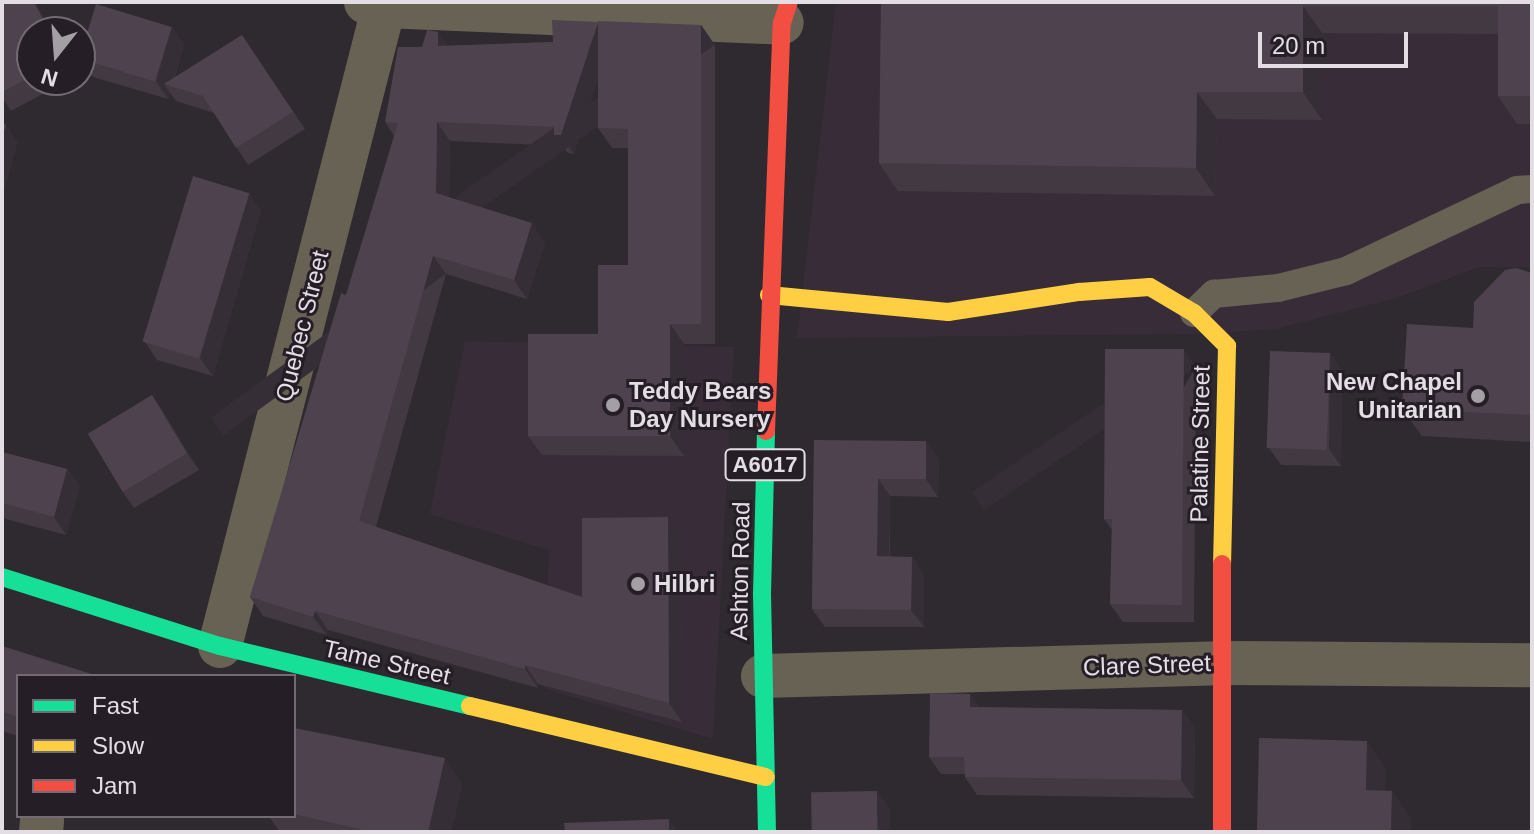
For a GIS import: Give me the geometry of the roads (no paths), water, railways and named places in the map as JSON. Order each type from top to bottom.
[{"type":"main road","name":"Ashton Road","points":[[767,832],[763,676],[769,295],[783,9]]},
{"type":"main road","name":"Palatine Street","points":[[769,295],[948,312],[1079,292],[1150,287],[1194,313],[1227,346],[1219,663],[1222,832]]},
{"type":"main road","name":"Tame Street","points":[[2,577],[220,646],[766,777]]},
{"type":"street","points":[[375,4],[783,9]]},
{"type":"street","name":"Quebec Street","points":[[220,646],[375,4]]},
{"type":"street","name":"Clare Street","points":[[763,676],[1219,663],[1532,665]]},
{"type":"lane","points":[[1194,313],[1214,294],[1278,288],[1346,271],[1517,190],[1532,189]]},
{"type":"place","name":"New Chapel Unitarian","points":[[1478,396]]},
{"type":"place","name":"Teddy Bears Day Nursery","points":[[613,405]]},
{"type":"place","name":"Hilbri","points":[[638,584]]}]
